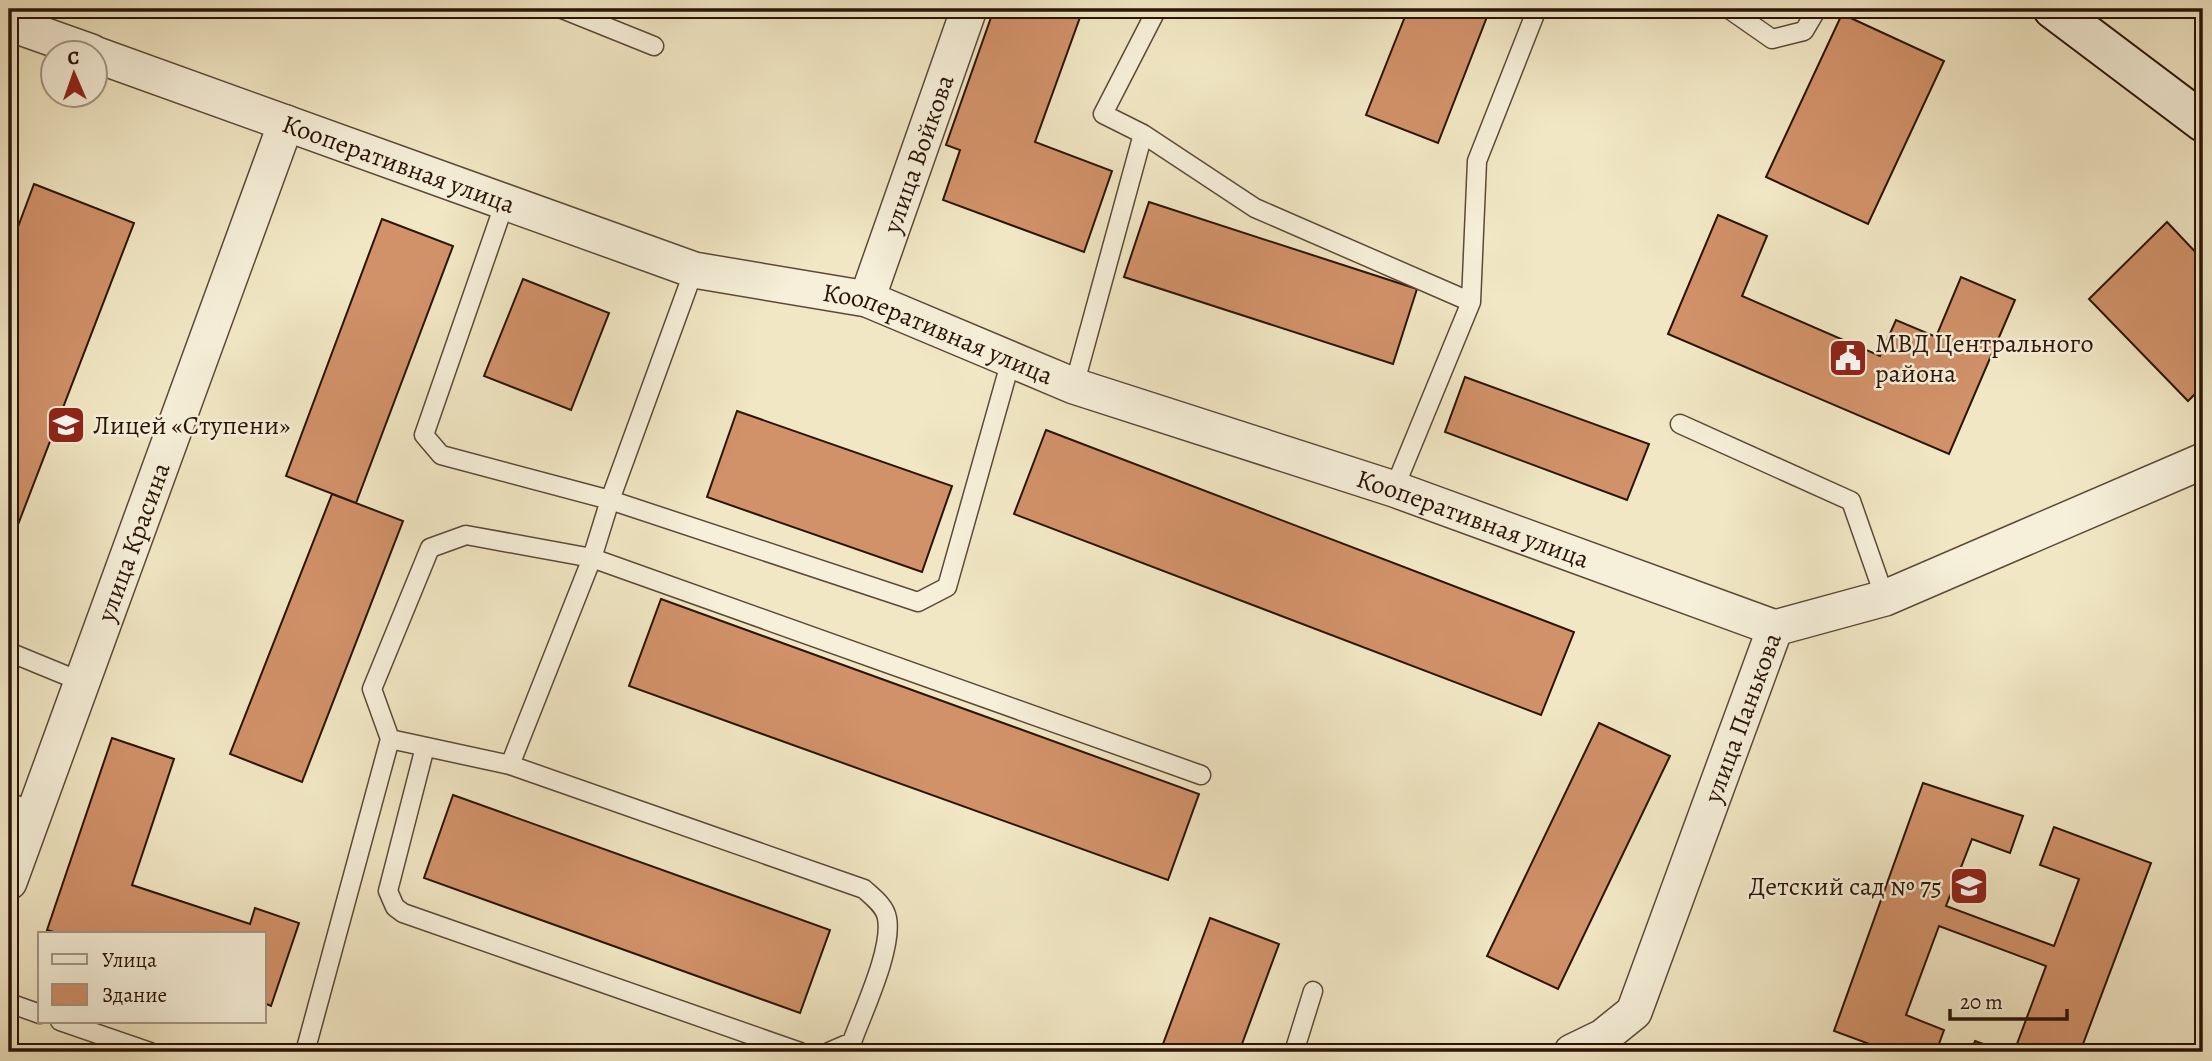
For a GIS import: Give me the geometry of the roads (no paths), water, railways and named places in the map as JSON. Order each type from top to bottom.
[{"type":"main road","points":[[2053,9],[2203,122]]},
{"type":"street","name":"улица Войкова","points":[[867,299],[969,9]]},
{"type":"street","name":"Кооперативная улица","points":[[9,23],[51,38]]},
{"type":"street","name":"Кооперативная улица","points":[[108,58],[694,270],[867,299],[1074,386],[1394,489],[1775,628]]},
{"type":"street","name":"улица Красина","points":[[9,881],[21,807],[82,682],[286,123]]},
{"type":"street","name":"улица Панькова","points":[[1572,1052],[1604,1037],[1634,1012],[1775,628],[1885,598],[2203,461]]},
{"type":"lane","points":[[562,9],[654,46]]},
{"type":"lane","points":[[1157,9],[1103,114],[1143,134],[1255,208],[1472,302]]},
{"type":"lane","points":[[1394,489],[1472,302],[1477,161],[1537,9]]},
{"type":"lane","points":[[1729,9],[1772,39],[1804,31],[1817,9]]},
{"type":"lane","points":[[1074,386],[1143,134]]},
{"type":"lane","points":[[505,202],[424,435],[442,455],[610,500],[918,601],[947,587],[1011,360]]},
{"type":"lane","points":[[510,765],[592,558],[610,500],[694,270]]},
{"type":"lane","points":[[1680,424],[1851,502],[1885,598]]},
{"type":"lane","points":[[305,1052],[390,739],[372,689],[430,548],[466,535],[592,558],[1201,775]]},
{"type":"lane","points":[[9,652],[82,682]]},
{"type":"lane","points":[[390,739],[510,765],[864,889],[877,900],[887,916],[888,941],[852,1042],[829,1052]]},
{"type":"lane","points":[[425,747],[388,891],[394,907],[403,913],[800,1052]]},
{"type":"lane","points":[[1294,1052],[1313,991]]},
{"type":"lane","points":[[9,1003],[38,1013]]},
{"type":"lane","points":[[66,1023],[150,1052]]},
{"type":"place","name":"МВД Центрального района","points":[[1848,358]]},
{"type":"place","name":"Лицей «Ступени»","points":[[66,425]]},
{"type":"place","name":"Детский сад № 75","points":[[1969,886]]}]
